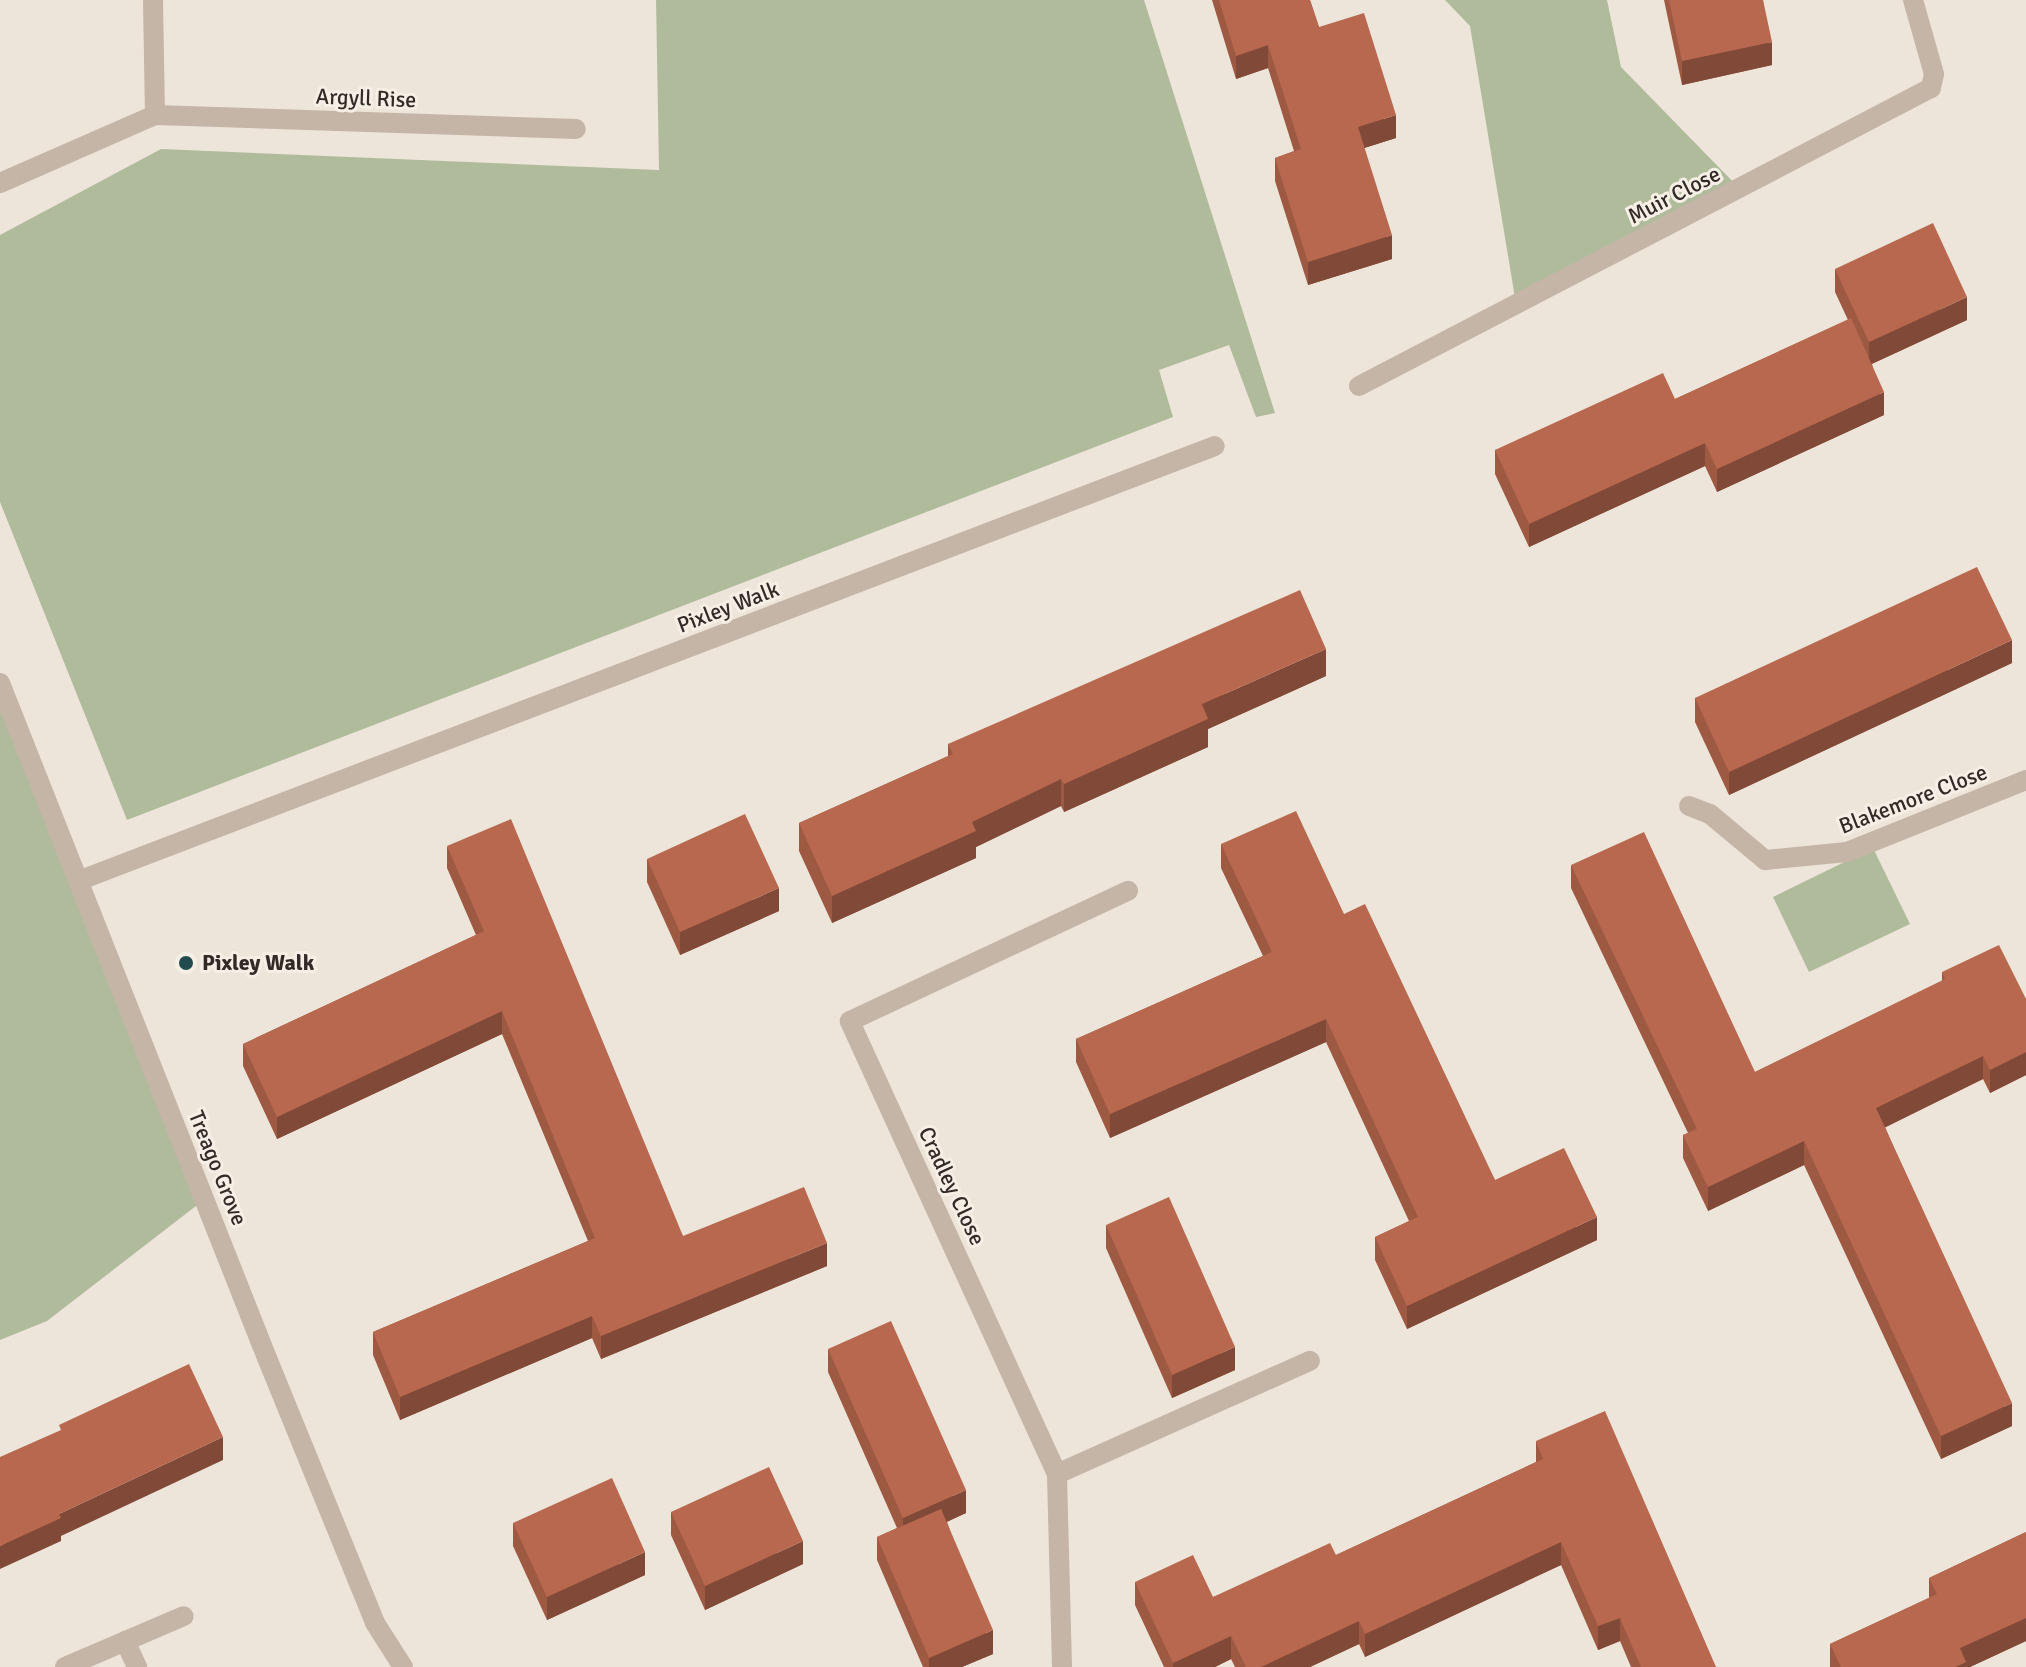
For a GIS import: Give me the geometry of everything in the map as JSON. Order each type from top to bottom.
[{"type":"street","points":[[153,0],[155,115]]},
{"type":"street","name":"Muir Close","points":[[1359,386],[1931,88],[1934,74],[1913,0]]},
{"type":"street","name":"Argyll Rise","points":[[0,183],[155,115],[576,129]]},
{"type":"street","name":"Pixley Walk","points":[[78,881],[1215,446]]},
{"type":"street","name":"Treago Grove","points":[[0,683],[375,1623],[403,1667]]},
{"type":"street","name":"Blakemore Close","points":[[1689,806],[1710,814],[1765,860],[1847,852],[2026,780]]},
{"type":"street","name":"Cradley Close","points":[[1062,1667],[1057,1474],[850,1021],[1128,891]]},
{"type":"street","points":[[1057,1474],[1310,1361]]},
{"type":"street","points":[[65,1667],[184,1616]]},
{"type":"street","points":[[125,1641],[137,1667]]},
{"type":"green space","points":[[656,0],[1144,0],[1275,413],[1256,417],[1229,345],[1159,370],[1173,417],[127,820],[0,502],[0,235],[161,149],[659,170]]},
{"type":"green space","points":[[1445,0],[1607,0],[1621,67],[1739,188],[1516,304],[1470,26]]},
{"type":"green space","points":[[0,683],[205,1199],[47,1321],[0,1340]]},
{"type":"green space","points":[[1873,848],[1910,924],[1809,972],[1773,897]]},
{"type":"building","points":[[1219,0],[1310,0],[1319,27],[1364,13],[1396,115],[1358,127],[1392,235],[1308,262],[1275,158],[1301,149],[1268,45],[1236,56]]},
{"type":"building","points":[[1669,0],[1763,0],[1772,42],[1682,61]]},
{"type":"building","points":[[1933,223],[1967,297],[1869,342],[1835,269]]},
{"type":"building","points":[[1851,318],[1884,392],[1717,469],[1705,443],[1529,524],[1495,450],[1663,373],[1675,399]]},
{"type":"building","points":[[1977,567],[2012,640],[1729,772],[1695,698]]},
{"type":"building","points":[[1300,590],[1326,649],[1202,704],[1208,719],[1064,784],[1061,779],[972,822],[976,831],[832,896],[799,823],[953,754],[948,744]]},
{"type":"building","points":[[1296,811],[1344,914],[1365,904],[1495,1180],[1564,1148],[1597,1217],[1407,1306],[1375,1237],[1418,1217],[1326,1019],[1110,1114],[1076,1039],[1272,952],[1221,844]]},
{"type":"building","points":[[745,814],[779,888],[680,932],[647,859]]},
{"type":"building","points":[[511,819],[683,1236],[804,1187],[827,1243],[601,1336],[592,1316],[400,1397],[373,1332],[595,1238],[502,1011],[277,1117],[243,1044],[484,931],[447,846]]},
{"type":"building","points":[[1644,832],[1755,1072],[1945,979],[1942,972],[1999,945],[2026,999],[2026,1052],[1990,1070],[1983,1056],[1876,1108],[2012,1403],[1941,1436],[1804,1141],[1708,1187],[1683,1135],[1697,1129],[1571,865]]},
{"type":"building","points":[[1169,1197],[1235,1347],[1172,1375],[1106,1225]]},
{"type":"building","points":[[891,1321],[966,1490],[903,1518],[828,1349]]},
{"type":"building","points":[[189,1364],[223,1437],[59,1514],[61,1518],[0,1546],[0,1457],[61,1430],[59,1425]]},
{"type":"building","points":[[1605,1411],[1716,1667],[1641,1667],[1620,1618],[1598,1626],[1561,1542],[1365,1634],[1359,1621],[1261,1667],[1246,1667],[1231,1636],[1173,1663],[1135,1582],[1193,1555],[1213,1597],[1330,1543],[1336,1555],[1543,1459],[1536,1441]]},
{"type":"building","points":[[769,1467],[803,1541],[705,1586],[671,1512]]},
{"type":"building","points":[[612,1478],[645,1552],[547,1597],[513,1523]]},
{"type":"building","points":[[941,1509],[993,1630],[929,1658],[877,1537]]},
{"type":"building","points":[[2026,1532],[2026,1618],[1960,1648],[1966,1662],[1956,1667],[1841,1667],[1830,1644],[1937,1594],[1929,1578]]},
{"type":"place","name":"Pixley Walk","points":[[186,963]]}]
